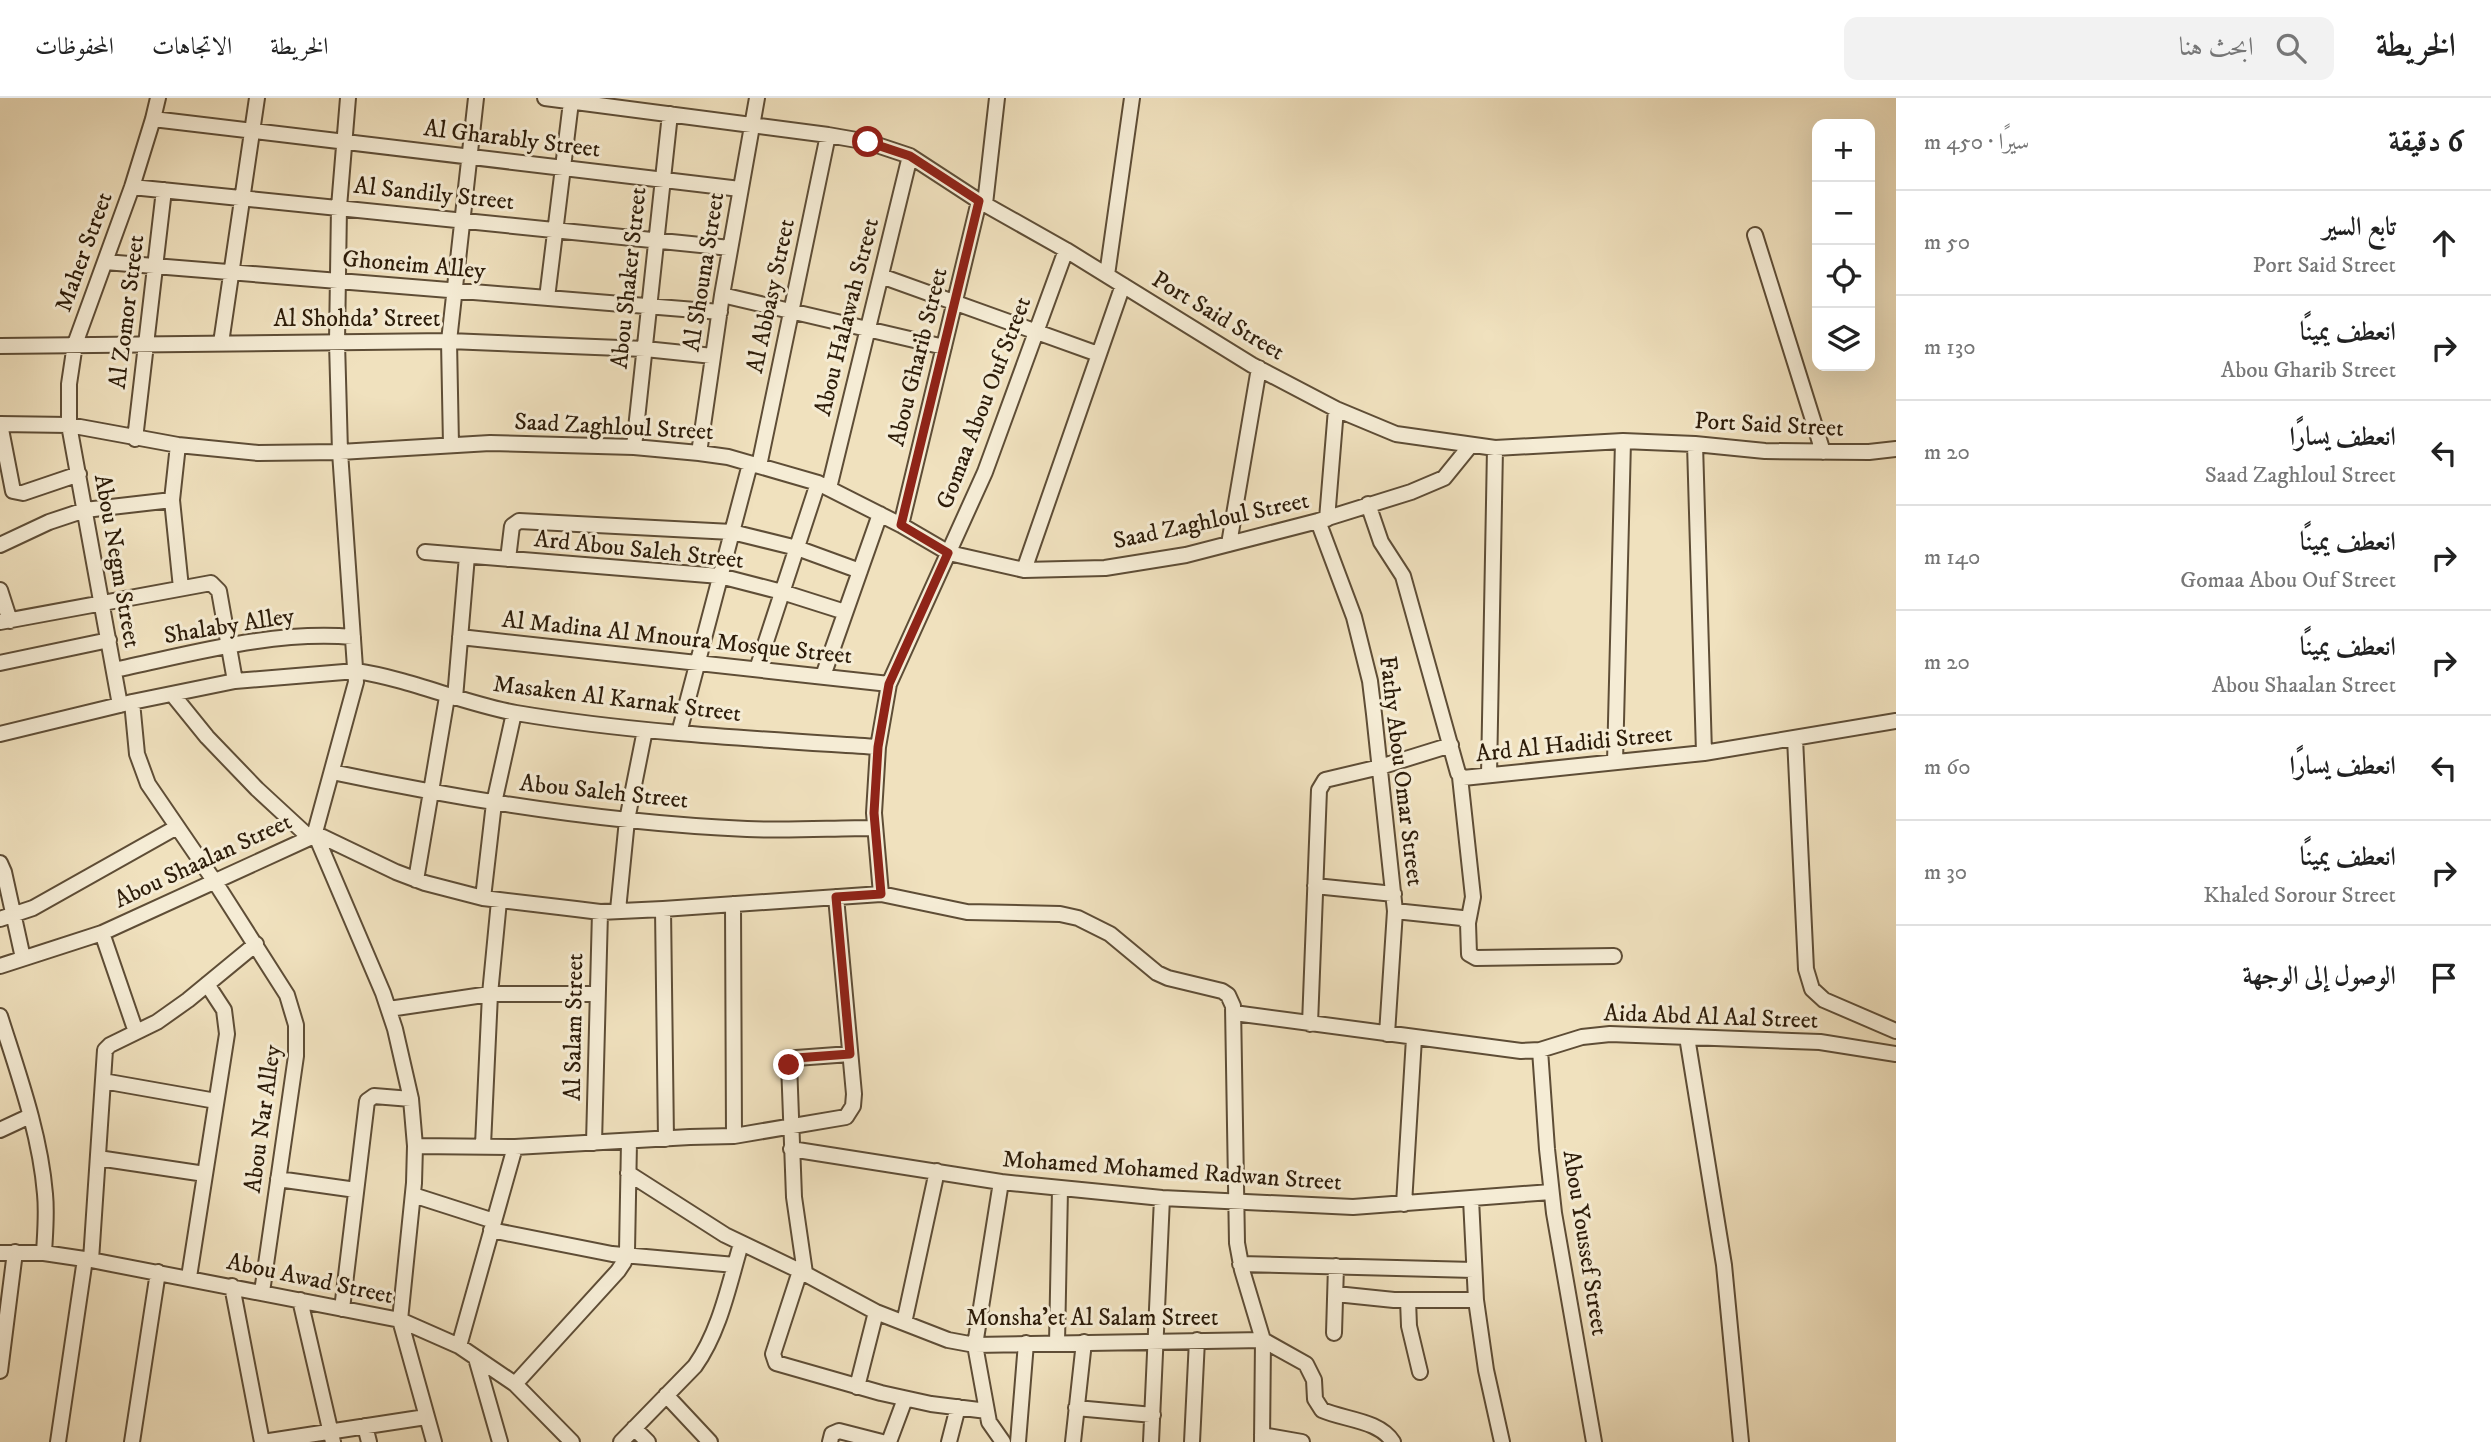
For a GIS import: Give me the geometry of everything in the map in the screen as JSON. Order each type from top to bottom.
[{"type":"street","name":"Maher Street","points":[[69,425],[69,384],[75,344],[132,187],[158,98]]},
{"type":"street","points":[[221,342],[257,98]]},
{"type":"street","points":[[313,836],[355,692],[356,671],[340,452],[336,281],[348,98]]},
{"type":"street","points":[[451,445],[449,341],[477,98]]},
{"type":"street","name":"Port Said Street","points":[[545,98],[661,108],[751,125],[868,142],[910,156],[982,203],[1066,250],[1259,368],[1336,409],[1396,434],[1495,448],[1623,441],[1765,451],[1869,452],[1896,449]]},
{"type":"street","name":"Al Shouna Street","points":[[699,453],[722,295],[757,98]]},
{"type":"street","name":"Abou Gharib Street","points":[[901,525],[982,203],[997,98]]},
{"type":"street","points":[[1107,275],[1132,98]]},
{"type":"street","points":[[547,298],[571,102]]},
{"type":"street","name":"Abou Shaker Street","points":[[634,447],[662,180],[661,108]]},
{"type":"street","name":"Al Gharably Street","points":[[153,119],[740,189]]},
{"type":"street","name":"Al Abbasy Street","points":[[679,733],[732,531],[755,465],[792,311],[828,135]]},
{"type":"street","name":"Abou Halawah Street","points":[[823,485],[868,329],[910,156]]},
{"type":"street","name":"Al Sandily Street","points":[[132,187],[730,248]]},
{"type":"street","name":"Al Zomor Street","points":[[135,439],[164,190]]},
{"type":"street","points":[[1755,235],[1823,452]]},
{"type":"street","name":"Gomaa Abou Ouf Street","points":[[881,894],[875,828],[878,747],[889,684],[985,472],[1066,250]]},
{"type":"street","name":"Ghoneim Alley","points":[[105,262],[720,312]]},
{"type":"street","points":[[881,276],[1098,354]]},
{"type":"street","points":[[1024,570],[1123,285]]},
{"type":"street","points":[[722,295],[944,347]]},
{"type":"street","name":"Al Shohda' Street","points":[[0,346],[449,341],[645,349],[713,356]]},
{"type":"street","points":[[1229,544],[1259,368]]},
{"type":"street","points":[[1323,520],[1336,409]]},
{"type":"street","points":[[0,424],[11,488],[19,494],[79,474]]},
{"type":"street","name":"Saad Zaghloul Street","points":[[0,424],[69,425],[135,439],[258,453],[340,452],[490,443],[634,447],[729,457],[823,485],[901,525],[948,553],[1024,570],[1105,568],[1186,555],[1323,520],[1411,492],[1444,478],[1470,446]]},
{"type":"street","name":"Abou Negm Street","points":[[69,425],[114,670],[126,703]]},
{"type":"street","points":[[1615,762],[1623,441]]},
{"type":"street","points":[[1695,444],[1704,753]]},
{"type":"street","points":[[178,445],[172,500],[181,588]]},
{"type":"street","points":[[1489,775],[1495,448]]},
{"type":"street","points":[[757,669],[797,548],[823,485]]},
{"type":"street","points":[[0,545],[49,522],[85,510],[172,500]]},
{"type":"street","name":"Ard Al Hadidi Street","points":[[1368,504],[1381,542],[1403,576],[1460,777],[1704,753],[1896,721]]},
{"type":"street","points":[[823,676],[880,514]]},
{"type":"street","name":"Fathy Abou Omar Street","points":[[1323,520],[1354,617],[1370,681],[1395,911],[1387,1034]]},
{"type":"street","points":[[508,559],[512,526],[519,521],[732,531],[797,548],[860,571]]},
{"type":"street","name":"Ard Abou Saleh Street","points":[[425,552],[720,576],[845,612]]},
{"type":"street","points":[[416,880],[451,698],[460,637],[467,556]]},
{"type":"street","points":[[0,590],[5,622],[211,583],[218,588],[235,681]]},
{"type":"street","name":"Shalaby Alley","points":[[114,670],[229,646],[317,635],[353,637]]},
{"type":"street","name":"Al Madina Al Mnoura Mosque Street","points":[[460,637],[889,684]]},
{"type":"street","points":[[0,663],[109,640]]},
{"type":"street","name":"Masaken Al Karnak Street","points":[[0,734],[126,703],[235,681],[356,671],[451,698],[514,712],[645,730],[878,747]]},
{"type":"street","points":[[173,695],[207,737],[257,789],[313,836],[389,1009],[411,1099],[415,1146],[413,1195],[400,1320],[434,1442]]},
{"type":"street","name":"Abou Nar Alley","points":[[126,703],[141,769],[156,797],[215,882],[287,995],[296,1025],[296,1056],[262,1292]]},
{"type":"street","points":[[483,898],[494,803],[514,712]]},
{"type":"street","points":[[618,910],[627,820],[645,730]]},
{"type":"street","points":[[1795,738],[1806,969],[1812,989],[1824,1000],[1896,1031]]},
{"type":"street","points":[[1310,1024],[1321,785],[1331,779],[1451,745]]},
{"type":"street","name":"Abou Saleh Street","points":[[332,772],[432,794],[627,820],[749,829],[875,828]]},
{"type":"street","points":[[1460,777],[1473,897],[1468,923],[1469,954],[1476,958],[1614,956]]},
{"type":"street","points":[[7,918],[33,908],[177,828]]},
{"type":"street","name":"Abou Shaalan Street","points":[[0,966],[102,933],[313,836],[416,880],[483,898],[600,912],[881,894],[967,912],[1039,913],[1079,918],[1129,947],[1157,973],[1222,991],[1231,1000],[1234,1013]]},
{"type":"street","points":[[0,863],[4,872],[7,918],[23,958]]},
{"type":"street","points":[[1315,886],[1394,894]]},
{"type":"street","points":[[415,1146],[515,1147],[734,1136],[846,1117],[855,1094],[836,897]]},
{"type":"street","points":[[483,1145],[490,994],[499,901]]},
{"type":"street","points":[[733,904],[734,1136]]},
{"type":"street","points":[[663,909],[666,1139]]},
{"type":"street","points":[[1395,911],[1458,917],[1468,923]]},
{"type":"street","name":"Al Salam Street","points":[[594,1143],[600,912]]},
{"type":"street","points":[[102,933],[136,1032]]},
{"type":"street","points":[[58,1442],[88,1259],[107,1047],[157,1022],[256,944]]},
{"type":"street","points":[[189,1278],[227,1021],[224,1010],[207,984]]},
{"type":"street","points":[[389,1009],[490,994],[597,994]]},
{"type":"street","points":[[1234,1013],[1237,1243],[1240,1264],[1263,1340],[1262,1438],[1303,1442]]},
{"type":"street","name":"Aida Abd Al Aal Street","points":[[1234,1013],[1521,1051],[1540,1050],[1596,1035],[1820,1042],[1896,1054]]},
{"type":"street","points":[[1,1025],[30,1116],[45,1195],[44,1254]]},
{"type":"street","points":[[1687,1037],[1724,1265],[1741,1442]]},
{"type":"street","points":[[1404,1204],[1414,1038]]},
{"type":"street","name":"Abou Youssef Street","points":[[1540,1050],[1551,1192],[1594,1442]]},
{"type":"street","points":[[850,1054],[790,1060],[791,1149],[803,1272],[773,1359],[781,1365],[905,1399],[986,1411]]},
{"type":"street","points":[[103,1081],[216,1101]]},
{"type":"street","points":[[342,1309],[367,1101],[374,1096],[411,1099]]},
{"type":"street","points":[[0,1130],[30,1116]]},
{"type":"street","points":[[515,1384],[618,1271],[626,1256],[629,1142]]},
{"type":"street","points":[[459,1346],[515,1147]]},
{"type":"street","name":"Mohamed Mohamed Radwan Street","points":[[791,1149],[1001,1182],[1162,1198],[1353,1207],[1551,1192]]},
{"type":"street","points":[[98,1158],[205,1174]]},
{"type":"street","points":[[904,1323],[937,1171]]},
{"type":"street","name":"Monsha'et Al Salam Street","points":[[628,1172],[741,1244],[803,1272],[876,1312],[948,1340],[975,1345],[1263,1340]]},
{"type":"street","points":[[278,1179],[356,1190]]},
{"type":"street","points":[[1001,1182],[975,1345],[986,1411],[995,1433],[1003,1442]]},
{"type":"street","points":[[1057,1342],[1060,1189]]},
{"type":"street","points":[[413,1195],[493,1226],[626,1256],[735,1265]]},
{"type":"street","points":[[1152,1442],[1162,1198]]},
{"type":"street","points":[[1471,1199],[1476,1300],[1486,1370],[1502,1442]]},
{"type":"street","points":[[621,1442],[695,1366],[708,1346],[741,1244]]},
{"type":"street","points":[[0,1371],[8,1253]]},
{"type":"street","name":"Abou Awad Street","points":[[8,1253],[88,1259],[400,1320],[459,1346],[515,1384],[572,1442]]},
{"type":"street","points":[[1240,1264],[1474,1270]]},
{"type":"street","points":[[1334,1333],[1336,1266]]},
{"type":"street","points":[[132,1442],[158,1272]]},
{"type":"street","points":[[233,1286],[262,1442],[332,1437],[365,1426],[426,1416]]},
{"type":"street","points":[[1336,1294],[1408,1300],[1476,1300]]},
{"type":"street","points":[[300,1300],[332,1437]]},
{"type":"street","points":[[1408,1300],[1409,1326],[1420,1372]]},
{"type":"street","points":[[857,1387],[876,1312]]},
{"type":"street","points":[[1192,1442],[1198,1340]]},
{"type":"street","points":[[1263,1340],[1306,1364],[1314,1380],[1317,1406],[1322,1410],[1379,1428],[1388,1434],[1393,1442]]},
{"type":"street","points":[[1073,1442],[1084,1342]]},
{"type":"street","points":[[1018,1442],[1026,1343]]},
{"type":"street","points":[[476,1358],[500,1442]]},
{"type":"street","points":[[666,1395],[710,1442]]},
{"type":"street","points":[[889,1442],[905,1399]]},
{"type":"street","points":[[949,1442],[958,1407]]},
{"type":"street","points":[[1076,1408],[1153,1415]]},
{"type":"street","points":[[365,1426],[369,1442]]},
{"type":"street","points":[[634,1429],[648,1442]]},
{"type":"street","points":[[830,1442],[832,1434],[839,1431],[882,1442]]},
{"type":"route","points":[[789,1065],[793,1058],[850,1054],[836,897],[881,894],[874,813],[878,747],[889,684],[948,553],[901,525],[979,201],[910,156],[868,142]]}]
